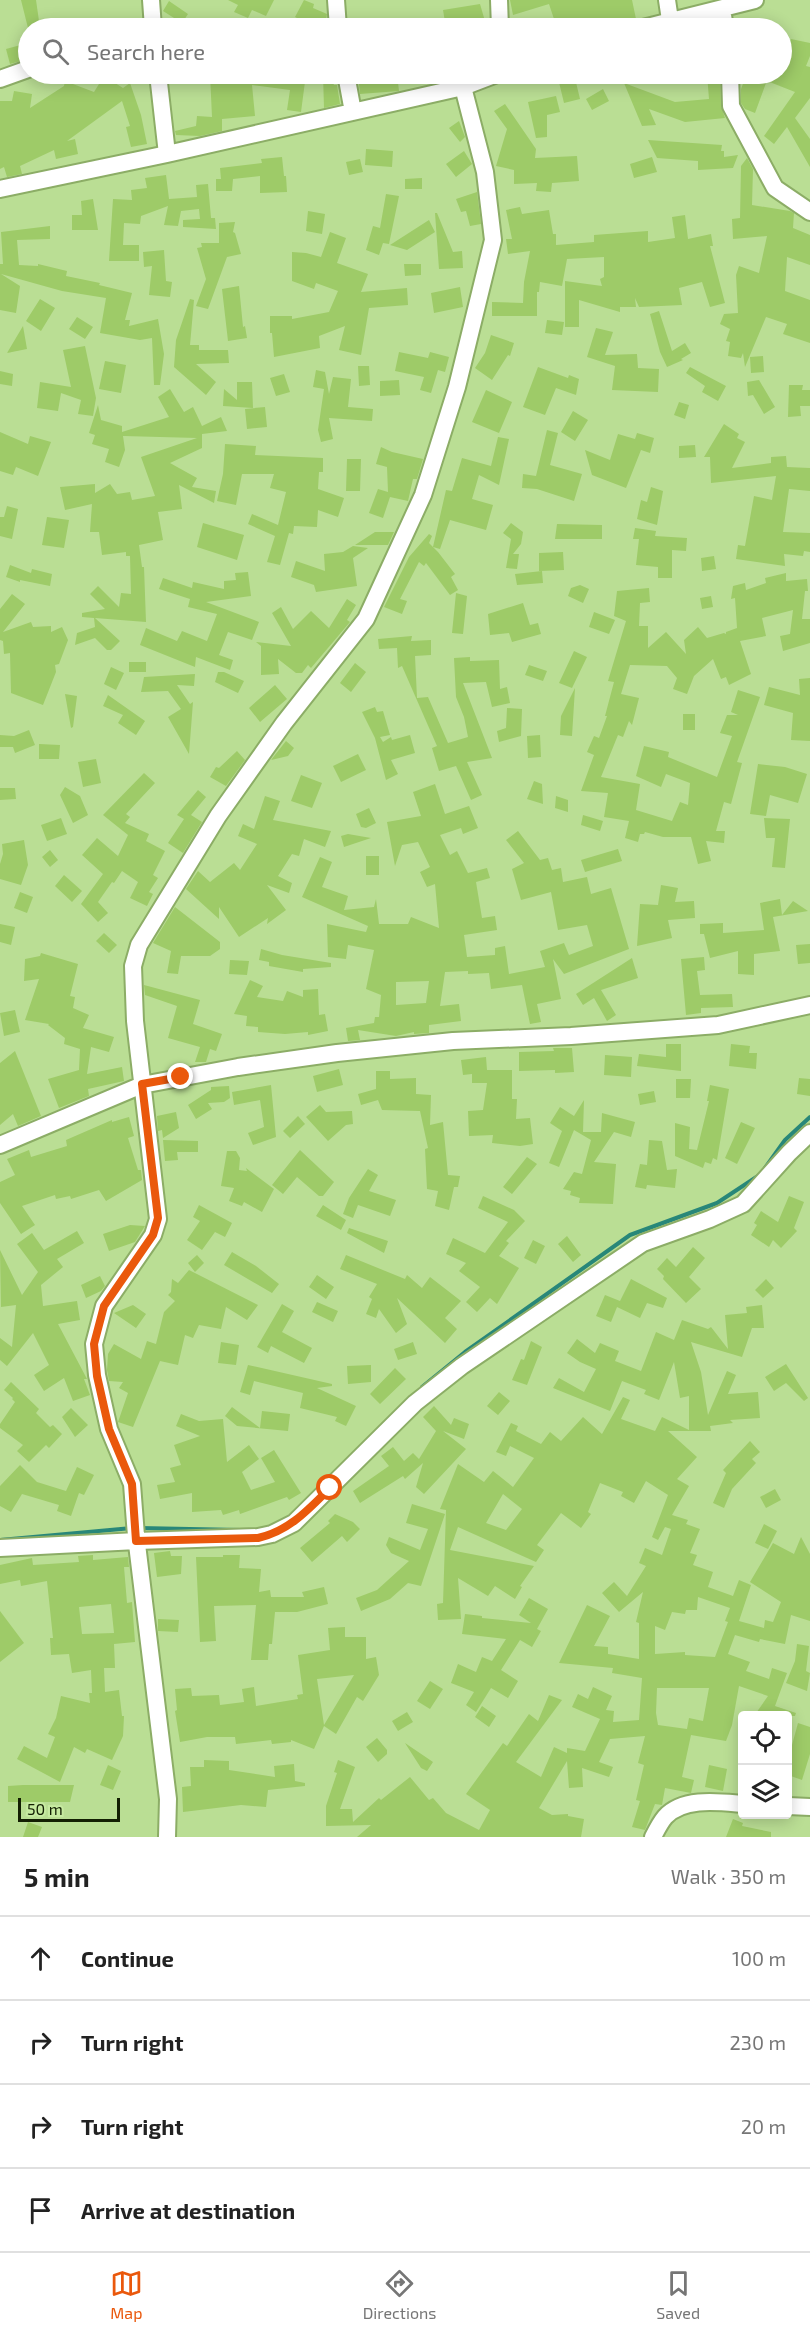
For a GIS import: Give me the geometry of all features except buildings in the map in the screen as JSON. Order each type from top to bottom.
[{"type":"street","points":[[151,0],[152,18]]},
{"type":"street","points":[[336,0],[337,18]]},
{"type":"street","points":[[499,0],[500,18]]},
{"type":"street","points":[[668,0],[670,18]]},
{"type":"street","points":[[679,18],[755,0]]},
{"type":"street","points":[[722,9],[723,18]]},
{"type":"street","points":[[0,79],[18,73]]},
{"type":"street","points":[[159,84],[167,154]]},
{"type":"street","points":[[348,84],[353,112]]},
{"type":"street","points":[[0,189],[167,154],[471,84]]},
{"type":"street","points":[[730,84],[731,106],[775,188],[810,212]]},
{"type":"street","points":[[167,1837],[168,1799],[136,1538],[132,1484],[109,1429],[97,1376],[94,1344],[104,1306],[153,1235],[158,1218],[135,1022],[133,966],[139,945],[218,816],[284,723],[366,619],[426,489],[457,387],[493,240],[485,172],[463,87]]},
{"type":"street","points":[[0,1146],[142,1084],[238,1067],[337,1053],[453,1041],[572,1036],[724,1024],[810,1005]]},
{"type":"street","points":[[0,1548],[136,1538],[258,1538],[294,1523],[415,1403],[462,1366],[643,1243],[710,1219],[743,1204],[810,1132]]},
{"type":"street","points":[[653,1837],[666,1815],[685,1805],[712,1802],[738,1804]]},
{"type":"street","points":[[792,1806],[810,1807]]},
{"type":"waterway","points":[[765,1168],[785,1140],[810,1117]]},
{"type":"waterway","points":[[422,1387],[465,1352],[630,1235],[717,1203],[761,1174]]},
{"type":"waterway","points":[[0,1540],[132,1528]]},
{"type":"waterway","points":[[139,1528],[240,1530]]},
{"type":"route","points":[[181,1077],[142,1084],[158,1218],[157,1227],[104,1306],[94,1344],[97,1376],[109,1429],[132,1484],[136,1541],[258,1538],[294,1523],[330,1488]]}]
